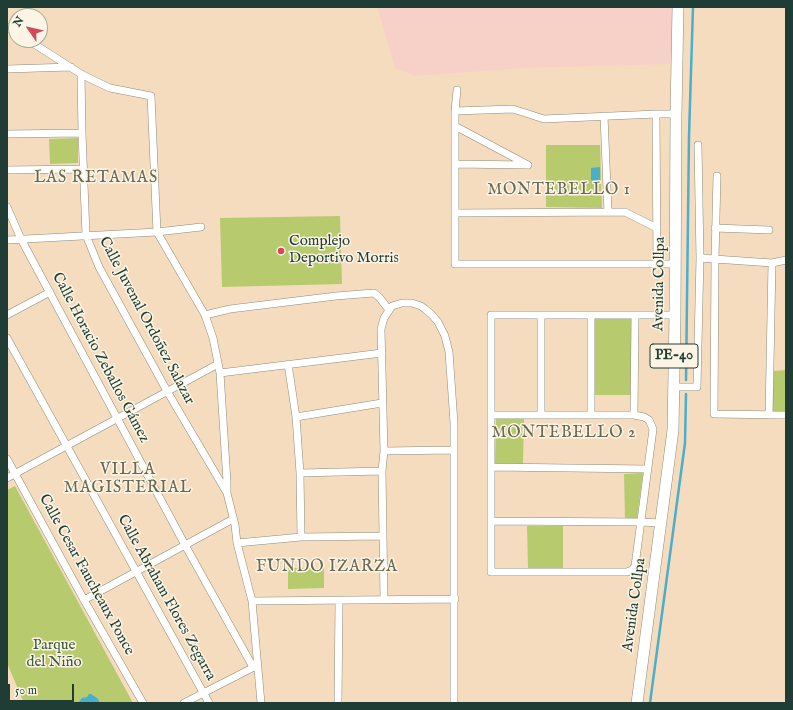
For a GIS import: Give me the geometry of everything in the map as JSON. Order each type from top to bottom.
[{"type":"main road","name":"Avenida Collpa","points":[[637,703],[673,430],[678,7]]},
{"type":"street","points":[[41,48],[81,74],[110,88],[151,96],[157,232],[205,315],[213,338],[220,373],[227,493]]},
{"type":"street","points":[[7,69],[71,67]]},
{"type":"street","name":"Calle Juvenal Ordoñez Salazar","points":[[81,74],[86,235],[99,267],[167,391],[227,493],[235,525],[237,543],[252,601],[255,666],[261,703]]},
{"type":"street","points":[[457,90],[455,111],[455,264],[676,264]]},
{"type":"street","points":[[455,111],[513,109],[544,119],[676,114]]},
{"type":"street","points":[[656,114],[657,264]]},
{"type":"street","points":[[604,116],[608,212]]},
{"type":"street","points":[[455,126],[528,165],[455,164]]},
{"type":"street","points":[[7,134],[82,133]]},
{"type":"street","points":[[674,387],[697,387],[700,258],[698,145]]},
{"type":"street","points":[[7,170],[84,169]]},
{"type":"street","points":[[717,176],[714,414],[786,415]]},
{"type":"street","name":"Calle Horacio Zeballos Gámez","points":[[7,207],[21,239],[185,545],[255,666]]},
{"type":"street","points":[[455,213],[625,212],[656,228]]},
{"type":"street","points":[[7,240],[157,232],[201,227]]},
{"type":"street","points":[[716,228],[769,230]]},
{"type":"street","points":[[700,258],[772,262],[786,260]]},
{"type":"street","points":[[769,415],[772,262]]},
{"type":"street","points":[[7,315],[50,292]]},
{"type":"street","points":[[205,315],[230,309],[336,296],[374,293],[389,310]]},
{"type":"street","points":[[384,600],[382,471],[384,451],[381,329],[384,318],[392,306],[402,303],[412,303],[421,306],[432,315],[442,328],[448,344],[449,352],[454,450],[454,703]]},
{"type":"street","points":[[491,415],[634,415],[644,417],[649,420],[653,429],[635,566],[632,570],[627,572],[490,572],[491,315],[675,316]]},
{"type":"street","points":[[541,315],[541,415]]},
{"type":"street","points":[[591,315],[591,415]]},
{"type":"street","points":[[634,415],[635,315]]},
{"type":"street","name":"Calle Abraham Flores Zegarra","points":[[7,338],[209,703]]},
{"type":"street","points":[[220,373],[382,353]]},
{"type":"street","points":[[7,478],[218,364]]},
{"type":"street","points":[[288,364],[296,417],[300,473],[301,537]]},
{"type":"street","points":[[296,417],[382,403]]},
{"type":"street","points":[[384,451],[454,450]]},
{"type":"street","name":"Calle Cesar Faucheaux Ponce","points":[[7,459],[84,600],[143,703]]},
{"type":"street","points":[[491,467],[648,469]]},
{"type":"street","points":[[300,473],[382,471]]},
{"type":"street","points":[[84,600],[233,519]]},
{"type":"street","points":[[491,521],[661,523]]},
{"type":"street","points":[[237,543],[301,537],[383,536]]},
{"type":"street","points":[[252,601],[455,599]]},
{"type":"street","points":[[338,703],[339,601]]},
{"type":"street","points":[[184,703],[255,666]]},
{"type":"shaded area","points":[[377,7],[675,7],[673,64],[524,68],[415,76],[395,68]]},
{"type":"green space","points":[[78,138],[78,163],[50,164],[49,139]]},
{"type":"green space","points":[[546,145],[600,145],[602,208],[546,207]]},
{"type":"green space","name":"Complejo Deportivo Morris","points":[[340,216],[342,284],[222,287],[220,218]]},
{"type":"green space","points":[[595,319],[631,319],[631,395],[594,395]]},
{"type":"green space","points":[[786,370],[786,412],[772,411],[774,371]]},
{"type":"green space","points":[[496,418],[524,419],[523,464],[495,464]]},
{"type":"green space","points":[[643,473],[637,518],[625,518],[624,474]]},
{"type":"green space","name":"Parque del Niño","points":[[15,486],[133,703],[24,703],[7,663],[7,490]]},
{"type":"green space","points":[[527,526],[563,526],[563,569],[528,568]]},
{"type":"green space","points":[[288,568],[324,568],[324,588],[288,589]]},
{"type":"water","points":[[600,167],[600,180],[595,183],[591,180],[591,168]]},
{"type":"water","points":[[89,694],[98,699],[100,703],[78,703],[82,698],[87,697]]},
{"type":"waterway","points":[[686,380],[689,136],[693,7]]},
{"type":"waterway","points":[[650,703],[685,443],[686,394]]},
{"type":"place","name":"Complejo Deportivo Morris","points":[[281,251]]},
{"type":"district","name":"LAS RETAMAS","points":[[96,179]]},
{"type":"district","name":"MONTEBELLO 1","points":[[559,191]]},
{"type":"district","name":"MONTEBELLO 2","points":[[564,434]]},
{"type":"district","name":"VILLA MAGISTERIAL","points":[[128,480]]},
{"type":"district","name":"FUNDO IZARZA","points":[[327,568]]}]
